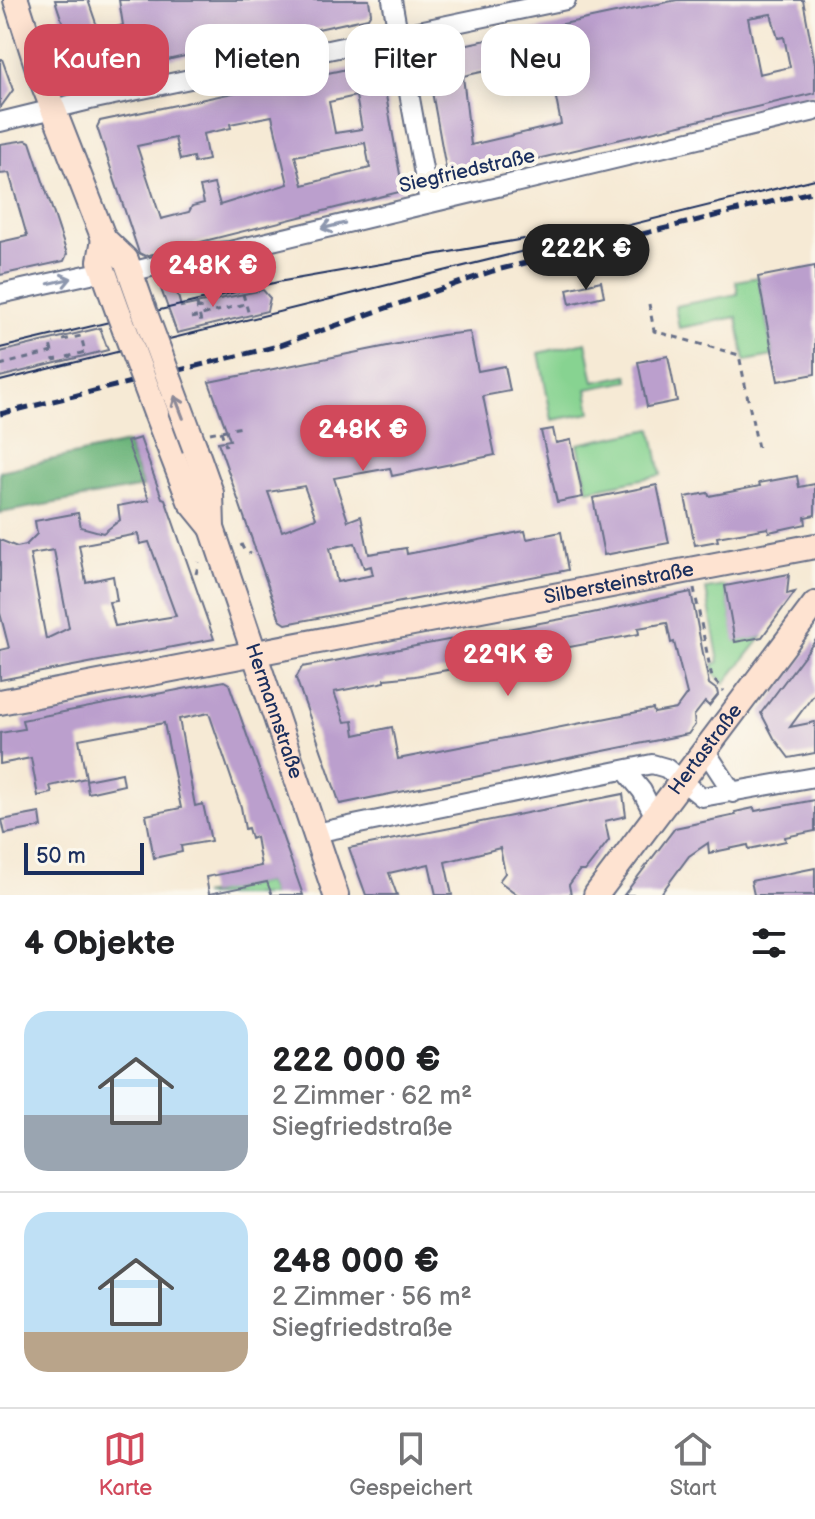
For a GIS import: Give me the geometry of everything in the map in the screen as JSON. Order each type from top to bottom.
[{"type":"street","name":"Hermannstraße","points":[[16,0],[104,239],[126,260],[130,272],[131,311]]},
{"type":"street","points":[[392,0],[396,24]]},
{"type":"street","points":[[451,24],[566,0]]},
{"type":"street","points":[[0,122],[345,46]]},
{"type":"street","points":[[409,96],[429,202]]},
{"type":"street","name":"Siegfriedstraße","points":[[130,272],[208,253],[230,251],[815,111]]},
{"type":"street","name":"Hermannstraße","points":[[104,239],[100,261],[104,271],[131,311],[184,451],[211,493],[212,528],[336,895]]},
{"type":"street","points":[[8,292],[104,271]]},
{"type":"street","name":"Silbersteinstraße","points":[[0,702],[815,546]]},
{"type":"street","name":"Hertastraße","points":[[596,895],[815,604]]},
{"type":"street","points":[[705,750],[733,793]]},
{"type":"street","points":[[315,833],[652,764],[666,768],[702,797],[815,777]]},
{"type":"street","points":[[625,770],[642,791],[655,817]]},
{"type":"path","points":[[243,294],[249,315]]},
{"type":"path","points":[[191,318],[245,304]]},
{"type":"path","points":[[649,304],[654,331],[739,355],[759,453]]},
{"type":"path","points":[[196,306],[201,316],[201,326]]},
{"type":"path","points":[[63,340],[81,336],[85,352],[67,357]]},
{"type":"path","points":[[54,343],[50,344],[54,360],[58,359]]},
{"type":"path","points":[[0,365],[52,352]]},
{"type":"path","points":[[214,432],[242,427]]},
{"type":"path","points":[[221,431],[226,446]]},
{"type":"path","points":[[241,544],[251,554]]},
{"type":"path","points":[[196,574],[199,562]]},
{"type":"path","points":[[694,588],[712,678],[724,691]]},
{"type":"green space","points":[[758,277],[773,356],[745,361],[737,317],[679,328],[675,306],[738,294],[736,281]]},
{"type":"green space","points":[[586,342],[594,382],[628,375],[629,381],[587,389],[591,413],[552,420],[539,353]]},
{"type":"green space","points":[[652,429],[661,475],[588,490],[578,444]]},
{"type":"green space","points":[[127,443],[143,487],[0,513],[0,471]]},
{"type":"green space","points":[[725,586],[736,641],[762,637],[725,683],[715,675],[713,664],[719,662],[706,589]]},
{"type":"green space","points":[[267,882],[272,895],[202,895]]},
{"type":"building","points":[[55,0],[88,0],[96,24],[63,24]]},
{"type":"building","points":[[119,0],[369,0],[371,13],[368,18],[329,27],[329,24],[185,24],[185,56],[169,60],[169,24],[123,24]]},
{"type":"building","points":[[677,0],[803,0],[815,64],[815,93],[448,180],[433,96],[465,96],[465,93],[471,145],[561,124],[556,96],[590,96],[590,24],[563,24]],"holes":[[[771,14],[778,38],[784,37],[790,67],[759,74],[748,18]]]},
{"type":"building","points":[[481,41],[481,72],[465,76],[465,45]]},
{"type":"building","points":[[0,59],[13,90],[0,108]]},
{"type":"building","points":[[345,69],[345,96],[356,96],[386,96],[403,191],[145,256],[139,253],[97,127],[100,121],[219,96],[329,96],[329,73]],"holes":[[[356,96],[362,129],[335,133],[329,102]],[[272,116],[288,184],[220,205],[214,184],[200,187],[204,203],[192,206],[189,212],[161,219],[137,146],[175,138],[180,160],[193,157],[194,163],[208,160],[203,134],[231,128],[230,124]],[[365,143],[370,168],[303,185],[295,156]]]},
{"type":"building","points":[[30,142],[67,254],[64,261],[0,275],[0,242],[27,236],[9,173],[0,174],[0,144]]},
{"type":"building","points":[[815,266],[815,374],[778,381],[758,277]]},
{"type":"building","points":[[601,281],[604,296],[570,304],[567,289]]},
{"type":"building","points":[[175,285],[181,307],[263,290],[270,298],[267,311],[177,333],[161,289]]},
{"type":"building","points":[[100,328],[108,350],[0,377],[0,352]]},
{"type":"building","points":[[470,332],[478,371],[505,366],[510,391],[483,396],[495,455],[392,476],[390,468],[334,478],[348,521],[361,516],[369,554],[406,548],[407,554],[525,531],[527,539],[561,532],[568,570],[286,624],[280,620],[218,442],[230,440],[209,382]],"holes":[[[304,486],[316,518],[282,531],[268,492]],[[355,543],[364,568],[371,566],[373,575],[337,582],[330,548]]]},
{"type":"building","points":[[668,356],[677,401],[647,407],[638,362]]},
{"type":"building","points":[[553,429],[556,443],[571,440],[583,497],[557,502],[541,431]]},
{"type":"building","points":[[140,438],[214,639],[0,680],[0,650],[9,648],[0,613],[0,540],[17,547],[26,545],[37,534],[35,521],[78,513],[81,527],[103,533],[120,520],[118,506],[149,500],[127,442]],"holes":[[[138,534],[140,544],[149,542],[176,616],[115,626],[109,602],[117,601],[113,576],[86,582],[79,545]],[[54,550],[69,628],[46,639],[30,554]]]},
{"type":"building","points":[[797,476],[799,487],[815,484],[815,515],[805,517],[806,524],[769,532],[768,528],[717,537],[718,541],[695,545],[685,497],[708,493],[709,496]]},
{"type":"building","points":[[657,485],[669,543],[604,555],[593,498]]},
{"type":"building","points":[[789,574],[787,594],[795,592],[762,637],[735,642],[725,586]]},
{"type":"building","points":[[691,592],[709,684],[718,695],[709,706],[705,702],[694,716],[695,725],[688,734],[340,804],[296,678],[302,667]],"holes":[[[667,623],[671,643],[674,642],[687,694],[676,709],[654,713],[653,709],[398,759],[392,727],[355,735],[353,721],[345,722],[334,692],[385,682],[385,679],[639,634],[638,628]]]},
{"type":"building","points":[[815,641],[815,693],[790,727],[815,722],[815,753],[789,758],[761,713]]},
{"type":"building","points":[[224,681],[229,684],[303,895],[272,895],[267,882],[209,894],[206,877],[261,866],[256,837],[251,839],[248,828],[245,829],[241,807],[209,713],[179,719],[195,806],[203,804],[211,841],[181,846],[182,852],[154,858],[146,815],[181,808],[164,723],[79,739],[86,778],[50,786],[52,793],[38,796],[31,758],[0,764],[0,733],[24,729],[22,720]]},
{"type":"building","points":[[122,773],[124,785],[88,793],[86,780]]},
{"type":"building","points":[[623,794],[626,816],[605,821],[609,840],[585,871],[579,871],[569,885],[571,895],[518,895],[499,881],[505,873],[500,848],[445,862],[452,895],[436,895],[429,864],[389,873],[397,895],[366,895],[349,848]]},
{"type":"building","points":[[815,800],[815,831],[749,849],[748,845],[709,853],[708,843],[689,856],[660,895],[624,895],[675,828],[754,808],[755,811]]},
{"type":"building","points":[[40,813],[42,827],[5,834],[2,820]]},
{"type":"building","points":[[815,868],[815,895],[754,895],[751,881]]},
{"type":"tram line","points":[[0,381],[815,179]]},
{"type":"tram line","points":[[0,348],[278,282],[524,239]]},
{"type":"railway","points":[[0,414],[274,347],[493,271],[815,191]]}]
